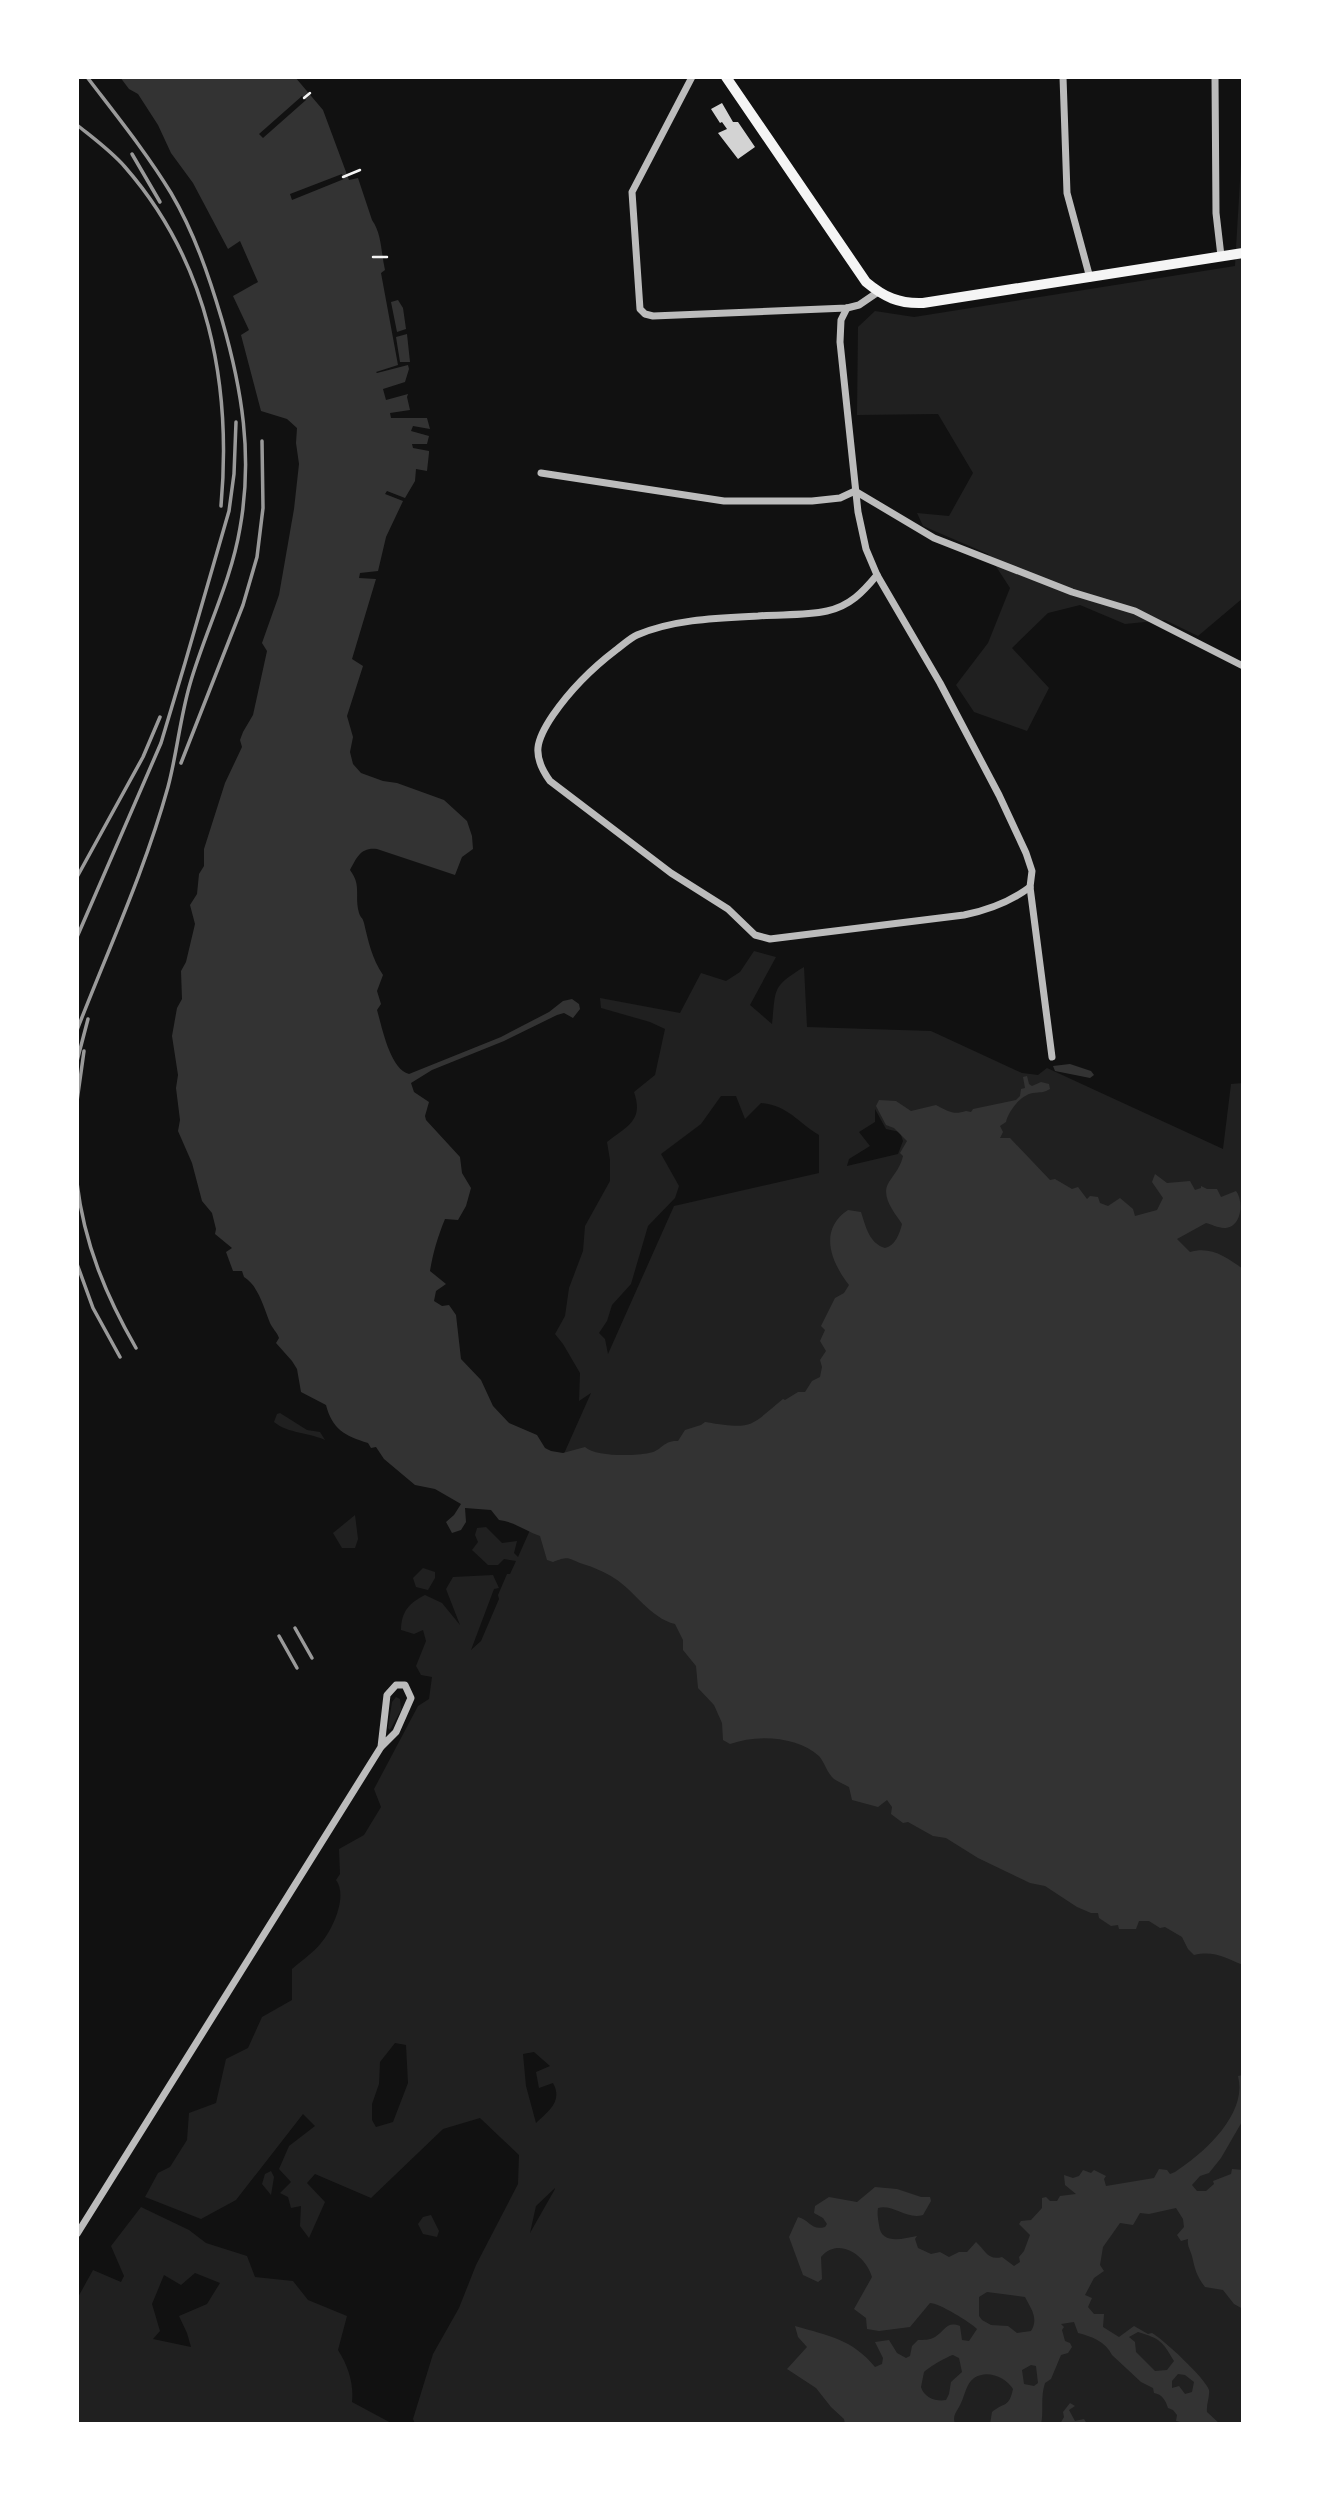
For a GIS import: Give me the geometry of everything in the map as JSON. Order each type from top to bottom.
[{"type":"main road","points":[[726,77],[857,270],[878,292],[906,304],[1243,253]]},
{"type":"street","points":[[692,77],[632,192],[640,309],[653,316],[847,308],[859,305],[878,292]]},
{"type":"street","points":[[1063,77],[1068,193],[1090,278]]},
{"type":"street","points":[[1216,77],[1216,213],[1221,256]]},
{"type":"street","points":[[847,308],[841,320],[840,341],[855,491],[866,548],[877,575],[940,683],[999,795],[1026,853],[1032,872],[1030,887],[1052,1057]]},
{"type":"street","points":[[541,473],[724,501],[812,501],[840,498],[855,491]]},
{"type":"street","points":[[855,491],[934,538],[1072,592],[1135,611],[1243,666]]},
{"type":"street","points":[[877,575],[858,597],[828,611],[802,615],[708,619],[636,635],[586,673],[558,708],[540,736],[540,768],[550,782],[671,873],[728,909],[755,935],[770,939],[964,915],[987,910],[1014,899],[1030,887]]},
{"type":"street","points":[[77,2234],[381,1746],[396,1732],[411,1698],[405,1685],[396,1685],[387,1695],[381,1746]]},
{"type":"path","points":[[304,98],[310,93]]},
{"type":"path","points":[[343,177],[360,170]]},
{"type":"path","points":[[373,257],[387,257]]},
{"type":"shaded area","points":[[120,77],[295,77],[323,110],[349,180],[358,178],[378,231],[385,270],[381,273],[398,365],[376,372],[408,365],[405,382],[383,389],[386,400],[408,394],[410,410],[390,413],[391,418],[427,418],[430,429],[413,426],[411,431],[429,436],[427,444],[412,444],[413,448],[429,453],[427,471],[416,469],[415,481],[405,498],[387,491],[385,494],[403,501],[386,537],[378,571],[360,573],[359,578],[376,579],[352,659],[363,666],[347,716],[353,737],[350,752],[353,764],[361,773],[444,800],[467,821],[473,849],[462,857],[455,875],[377,849],[363,851],[355,861],[350,870],[357,886],[359,913],[373,956],[383,975],[377,991],[381,1004],[377,1010],[392,1056],[402,1071],[409,1074],[501,1037],[549,1012],[563,1001],[572,999],[579,1004],[580,1009],[573,1018],[564,1013],[557,1015],[504,1041],[432,1070],[411,1083],[414,1092],[429,1102],[426,1120],[460,1157],[462,1173],[471,1188],[466,1206],[458,1220],[445,1219],[438,1238],[430,1271],[446,1284],[436,1291],[434,1301],[442,1306],[449,1305],[456,1315],[461,1359],[481,1380],[493,1406],[509,1423],[537,1435],[545,1448],[551,1451],[563,1453],[585,1447],[597,1453],[643,1454],[653,1452],[669,1442],[678,1441],[685,1430],[705,1422],[733,1426],[749,1424],[783,1399],[798,1392],[805,1392],[812,1381],[820,1377],[820,1360],[826,1351],[820,1341],[825,1330],[821,1326],[835,1298],[844,1293],[849,1285],[837,1266],[830,1246],[833,1227],[848,1210],[861,1212],[872,1238],[885,1248],[894,1242],[901,1228],[902,1224],[889,1204],[886,1193],[889,1182],[901,1163],[903,1156],[900,1153],[907,1141],[894,1128],[886,1125],[876,1106],[879,1100],[896,1101],[911,1111],[936,1105],[951,1112],[971,1112],[973,1109],[1016,1100],[1021,1089],[1025,1088],[1023,1077],[1027,1076],[1032,1086],[1041,1082],[1049,1084],[1050,1089],[1028,1094],[1019,1100],[1006,1122],[1000,1126],[1003,1132],[1000,1138],[1010,1138],[1050,1180],[1055,1179],[1072,1189],[1078,1187],[1087,1199],[1090,1196],[1098,1197],[1100,1203],[1108,1206],[1120,1198],[1133,1209],[1135,1216],[1157,1210],[1163,1198],[1152,1182],[1155,1174],[1167,1183],[1190,1181],[1195,1190],[1201,1186],[1217,1189],[1221,1197],[1236,1191],[1239,1195],[1240,1213],[1235,1224],[1224,1228],[1206,1223],[1177,1239],[1190,1252],[1212,1252],[1243,1269],[1243,1965],[1214,1954],[1194,1955],[1182,1937],[1149,1921],[1139,1921],[1136,1929],[1111,1926],[1099,1918],[1098,1913],[1077,1907],[1045,1886],[1030,1883],[978,1858],[946,1838],[933,1836],[908,1822],[903,1823],[891,1814],[892,1807],[887,1800],[878,1807],[852,1800],[849,1787],[832,1777],[819,1756],[800,1744],[764,1738],[730,1744],[723,1740],[722,1723],[714,1705],[698,1688],[696,1666],[683,1650],[683,1640],[675,1624],[658,1616],[622,1583],[603,1572],[569,1558],[553,1562],[547,1560],[540,1536],[499,1520],[491,1510],[465,1508],[466,1522],[461,1530],[452,1533],[446,1522],[461,1504],[435,1489],[415,1485],[384,1459],[376,1447],[371,1448],[368,1443],[336,1426],[326,1405],[301,1392],[297,1369],[276,1343],[279,1338],[257,1291],[242,1271],[233,1271],[226,1252],[232,1248],[215,1234],[212,1213],[202,1201],[192,1163],[178,1131],[178,1075],[172,1036],[177,1008],[182,999],[181,971],[186,962],[195,924],[190,905],[197,894],[199,874],[204,866],[204,849],[225,783],[242,747],[240,740],[243,732],[253,715],[267,651],[262,643],[279,595],[299,464],[297,428],[287,419],[261,411],[241,335],[249,330],[233,296],[258,282],[240,241],[228,249],[193,183],[171,153],[158,125],[138,94],[129,89]]},
{"type":"shaded area","points":[[1241,163],[1243,598],[1198,636],[1165,620],[1125,624],[1080,605],[1048,613],[1012,648],[1049,688],[1027,731],[974,712],[956,685],[988,643],[1010,588],[988,554],[923,526],[917,513],[949,516],[973,473],[938,414],[857,415],[858,327],[875,311],[914,317],[1235,266]]},
{"type":"shaded area","points":[[398,300],[403,308],[406,329],[397,332],[391,302]]},
{"type":"shaded area","points":[[407,334],[410,362],[400,362],[396,337]]},
{"type":"shaded area","points":[[754,951],[776,957],[750,1005],[772,1024],[777,990],[786,979],[804,967],[807,1027],[931,1031],[1022,1073],[1038,1075],[1047,1068],[1223,1149],[1231,1084],[1243,1083],[1243,2424],[415,2424],[413,2419],[433,2354],[459,2308],[476,2265],[518,2184],[519,2155],[480,2118],[443,2129],[371,2198],[315,2174],[307,2183],[325,2202],[309,2238],[300,2226],[301,2206],[291,2208],[288,2197],[280,2193],[291,2182],[279,2169],[289,2146],[315,2126],[303,2114],[236,2200],[201,2219],[145,2197],[158,2173],[170,2167],[187,2140],[189,2113],[216,2103],[226,2059],[248,2048],[262,2017],[292,2000],[292,1969],[318,1947],[338,1912],[340,1895],[336,1880],[340,1874],[339,1849],[364,1835],[381,1807],[374,1789],[418,1706],[429,1699],[432,1677],[421,1675],[416,1666],[426,1641],[423,1630],[414,1634],[401,1630],[404,1613],[414,1601],[425,1595],[442,1603],[460,1625],[446,1589],[453,1577],[493,1575],[499,1588],[494,1589],[471,1650],[481,1641],[507,1574],[510,1574],[516,1561],[504,1559],[498,1565],[488,1565],[472,1550],[478,1542],[475,1535],[477,1528],[486,1527],[502,1543],[517,1541],[514,1553],[518,1557],[591,1393],[579,1401],[580,1373],[555,1334],[565,1316],[569,1288],[583,1251],[585,1226],[610,1181],[607,1142],[632,1122],[637,1110],[634,1092],[655,1075],[665,1029],[601,1008],[600,998],[680,1013],[701,973],[726,981],[740,972]],"holes":[[[721,1096],[736,1096],[745,1119],[761,1103],[779,1107],[819,1135],[819,1173],[674,1206],[608,1354],[605,1339],[599,1333],[607,1321],[612,1305],[631,1284],[648,1226],[675,1198],[679,1186],[661,1154],[701,1124]],[[875,1109],[886,1129],[900,1132],[903,1141],[898,1154],[847,1166],[849,1159],[870,1146],[859,1132],[875,1122]],[[395,2043],[406,2045],[408,2083],[393,2122],[376,2127],[372,2120],[372,2104],[379,2084],[380,2062]],[[534,2052],[550,2066],[536,2072],[539,2088],[553,2083],[556,2089],[553,2105],[536,2123],[526,2086],[523,2054]],[[555,2188],[555,2189],[530,2233],[536,2206]]]},
{"type":"shaded area","points":[[1070,1064],[1091,1071],[1094,1075],[1090,1078],[1055,1071],[1053,1066]]},
{"type":"shaded area","points":[[280,1413],[307,1430],[320,1432],[325,1440],[280,1426],[274,1422]]},
{"type":"shaded area","points":[[355,1515],[358,1539],[355,1548],[342,1548],[333,1533]]},
{"type":"shaded area","points":[[423,1568],[435,1572],[435,1578],[428,1590],[416,1587],[413,1578]]},
{"type":"shaded area","points":[[396,1697],[400,1699],[401,1710],[390,1730],[388,1728],[392,1702]]},
{"type":"shaded area","points":[[1243,2075],[1243,2120],[1221,2158],[1209,2173],[1200,2176],[1192,2185],[1197,2191],[1206,2191],[1214,2184],[1213,2181],[1231,2174],[1232,2169],[1243,2170],[1243,2309],[1234,2304],[1223,2290],[1205,2287],[1202,2283],[1188,2246],[1188,2239],[1181,2241],[1177,2235],[1184,2227],[1183,2219],[1176,2208],[1149,2214],[1140,2213],[1133,2225],[1120,2223],[1103,2247],[1100,2265],[1104,2271],[1094,2278],[1085,2295],[1092,2298],[1088,2307],[1094,2314],[1104,2314],[1103,2327],[1119,2337],[1134,2326],[1148,2334],[1152,2333],[1184,2360],[1209,2390],[1207,2412],[1220,2424],[1189,2424],[1176,2421],[1177,2415],[1168,2408],[1161,2396],[1154,2393],[1153,2388],[1141,2382],[1102,2343],[1078,2333],[1074,2322],[1061,2324],[1064,2327],[1062,2330],[1065,2341],[1072,2347],[1068,2353],[1061,2355],[1051,2379],[1045,2383],[1041,2424],[990,2424],[992,2412],[1008,2402],[1013,2389],[1001,2378],[985,2374],[969,2383],[955,2416],[955,2424],[845,2424],[844,2419],[816,2388],[787,2369],[807,2347],[798,2337],[795,2326],[849,2344],[875,2367],[882,2364],[883,2358],[875,2342],[889,2340],[897,2353],[906,2358],[910,2356],[912,2346],[918,2340],[933,2338],[949,2325],[960,2326],[962,2340],[969,2341],[977,2329],[954,2313],[930,2303],[910,2327],[879,2331],[867,2329],[866,2318],[854,2309],[872,2277],[869,2269],[851,2251],[836,2248],[821,2257],[822,2279],[818,2282],[803,2275],[789,2237],[798,2217],[817,2228],[825,2227],[827,2224],[823,2218],[814,2213],[815,2206],[829,2197],[857,2202],[875,2187],[897,2189],[921,2197],[930,2197],[931,2201],[923,2215],[917,2216],[889,2208],[878,2208],[879,2225],[884,2236],[893,2239],[917,2236],[915,2239],[918,2248],[931,2254],[940,2252],[949,2257],[959,2252],[967,2252],[976,2242],[990,2256],[1002,2257],[1014,2266],[1020,2262],[1019,2257],[1030,2235],[1019,2224],[1021,2221],[1031,2220],[1042,2208],[1042,2198],[1057,2201],[1060,2196],[1076,2194],[1065,2185],[1064,2175],[1073,2178],[1079,2176],[1083,2170],[1091,2173],[1094,2170],[1106,2176],[1106,2186],[1154,2178],[1159,2169],[1167,2170],[1170,2174],[1175,2172],[1210,2143],[1230,2118],[1239,2090],[1238,2076]],"holes":[[[987,2292],[1025,2297],[1034,2318],[1031,2331],[1017,2333],[1008,2326],[991,2325],[982,2320],[979,2316],[979,2297]],[[1138,2332],[1156,2339],[1174,2361],[1167,2370],[1155,2371],[1136,2352],[1135,2342],[1129,2337]],[[953,2355],[959,2358],[962,2372],[951,2382],[946,2400],[935,2400],[925,2394],[921,2387],[924,2372]],[[1031,2365],[1036,2366],[1038,2383],[1034,2386],[1024,2384],[1022,2370]],[[1178,2374],[1185,2375],[1194,2382],[1192,2392],[1185,2394],[1179,2386],[1172,2388],[1172,2381]]]},
{"type":"shaded area","points":[[271,2171],[274,2177],[271,2195],[262,2184],[265,2174]]},
{"type":"shaded area","points":[[141,2207],[189,2230],[206,2243],[247,2256],[255,2277],[293,2281],[308,2300],[347,2316],[338,2350],[349,2375],[352,2402],[393,2424],[77,2424],[77,2299],[93,2270],[121,2282],[124,2276],[111,2246]],"holes":[[[195,2273],[220,2283],[207,2304],[179,2316],[191,2347],[153,2339],[160,2331],[152,2304],[164,2275],[181,2285]]]},
{"type":"shaded area","points":[[431,2215],[439,2231],[437,2237],[423,2234],[418,2224],[423,2217]]},
{"type":"shaded area","points":[[1070,2403],[1075,2406],[1069,2410],[1075,2421],[1084,2419],[1087,2424],[1060,2424],[1064,2417],[1063,2412]]},
{"type":"pier","points":[[302,96],[306,100],[263,138],[259,134]]},
{"type":"pier","points":[[342,174],[344,179],[292,200],[290,194]]},
{"type":"building","points":[[722,103],[733,122],[738,122],[755,147],[738,159],[718,133],[727,129],[711,109]]},
{"type":"railway","points":[[77,1030],[159,818],[190,684],[236,548],[244,501],[245,475],[243,423],[235,371],[222,320],[200,255],[187,223],[161,178],[87,77]]},
{"type":"railway","points":[[77,125],[120,161],[153,204],[177,243],[195,284],[208,326],[217,370],[222,414],[221,506]]},
{"type":"railway","points":[[132,154],[160,202]]},
{"type":"railway","points":[[77,937],[161,743],[229,511],[236,422]]},
{"type":"railway","points":[[181,763],[243,605],[257,557],[263,508],[262,441]]},
{"type":"railway","points":[[77,877],[143,757],[160,717]]},
{"type":"railway","points":[[77,1061],[88,1019]]},
{"type":"railway","points":[[77,1101],[84,1051]]},
{"type":"railway","points":[[77,1183],[85,1227],[98,1269],[136,1348]]},
{"type":"railway","points":[[77,1264],[93,1308],[120,1357]]},
{"type":"railway","points":[[295,1628],[312,1658]]},
{"type":"railway","points":[[279,1636],[297,1668]]}]
